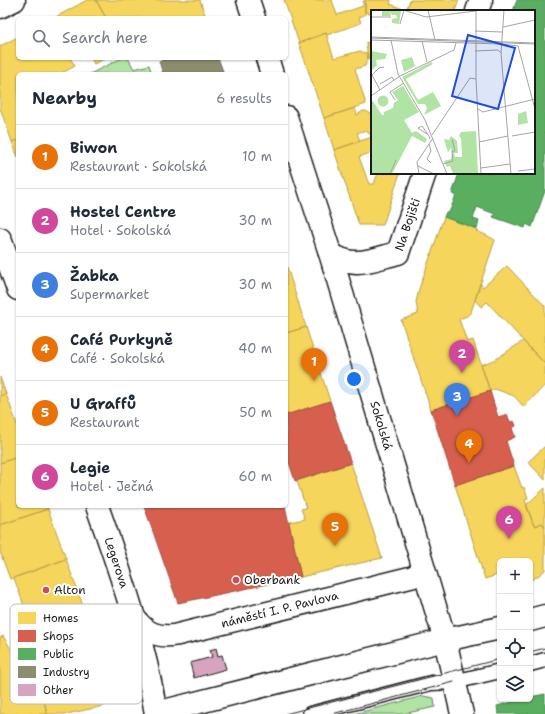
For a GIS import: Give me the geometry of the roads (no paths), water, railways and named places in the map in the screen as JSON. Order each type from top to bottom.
[{"type":"main road","points":[[0,7],[14,0]]},
{"type":"main road","points":[[248,0],[253,16]]},
{"type":"main road","points":[[478,10],[481,0]]},
{"type":"main road","points":[[268,60],[271,72]]},
{"type":"main road","name":"Sokolská","points":[[288,123],[330,253],[445,640],[462,714]]},
{"type":"main road","name":"Na Bojišti","points":[[330,253],[338,259],[356,263],[398,254],[425,174]]},
{"type":"main road","points":[[0,239],[16,283]]},
{"type":"main road","name":"Legerova","points":[[98,508],[130,604]]},
{"type":"main road","points":[[533,619],[545,616]]},
{"type":"main road","points":[[155,714],[445,640],[497,629]]},
{"type":"main road","name":"Legerova","points":[[142,645],[151,679],[155,714]]},
{"type":"street","name":"náměstí I. P. Pavlova","points":[[142,626],[155,635],[176,635],[412,577],[418,574],[422,568],[422,563]]},
{"type":"lane","points":[[533,663],[545,660]]},
{"type":"lane","points":[[310,714],[431,683],[454,682],[497,672]]},
{"type":"tram line","points":[[533,651],[545,648]]},
{"type":"tram line","points":[[285,714],[497,660]]},
{"type":"tram line","points":[[332,714],[454,682]]},
{"type":"place","name":"Hostel Centre","points":[[462,373]]},
{"type":"place","name":"Biwon","points":[[314,381]]},
{"type":"place","name":"Žabka","points":[[457,416]]},
{"type":"place","name":"Café Purkyně","points":[[469,463]]},
{"type":"place","name":"Legie","points":[[509,539]]},
{"type":"place","name":"U Graffů","points":[[335,546]]},
{"type":"place","name":"Oberbank","points":[[236,580]]},
{"type":"place","name":"Alton","points":[[46,590]]}]
